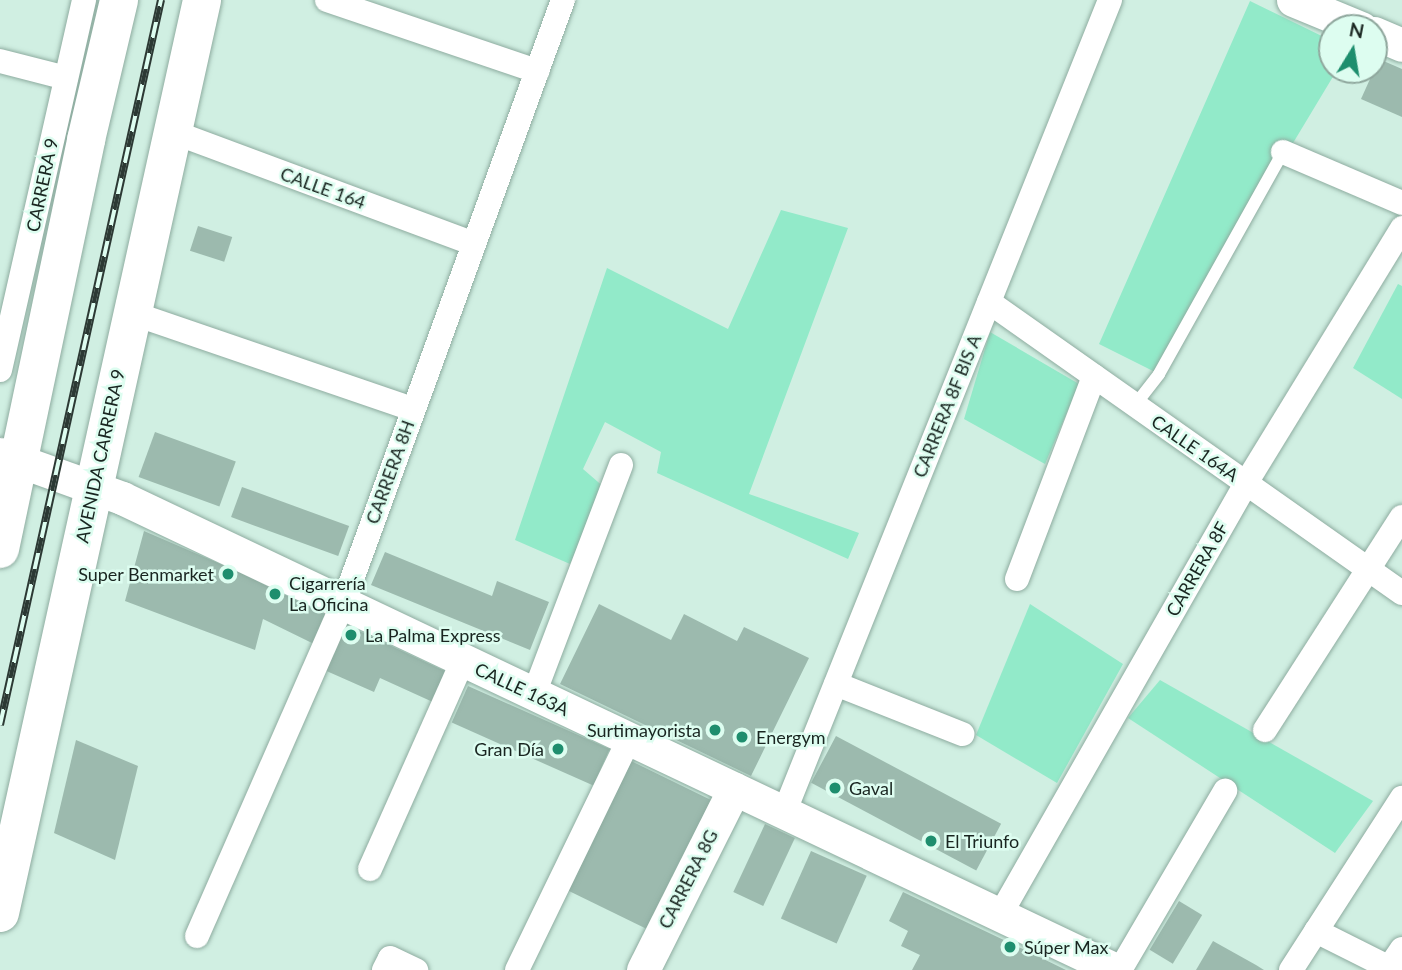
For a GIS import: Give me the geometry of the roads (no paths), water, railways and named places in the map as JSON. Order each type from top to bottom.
[{"type":"main road","points":[[0,549],[10,457],[120,0]]},
{"type":"main road","name":"AVENIDA CARRERA 9","points":[[0,913],[202,0]]},
{"type":"main road","points":[[1293,0],[1327,14]]},
{"type":"main road","name":"CALLE 163A","points":[[10,457],[93,486],[1118,970]]},
{"type":"main road","name":"CARRERA 8G","points":[[651,967],[734,789]]},
{"type":"street","name":"CARRERA 9","points":[[0,370],[84,0]]},
{"type":"street","points":[[327,0],[537,71]]},
{"type":"street","name":"CARRERA 8H","points":[[197,936],[343,604],[563,0]]},
{"type":"street","name":"CARRERA 8F BIS A","points":[[784,813],[1110,0]]},
{"type":"street","points":[[0,61],[66,78]]},
{"type":"street","name":"CALLE 164","points":[[173,132],[474,244]]},
{"type":"street","points":[[1283,152],[1402,203]]},
{"type":"street","name":"CARRERA 8F","points":[[1000,915],[1246,483],[1402,228]]},
{"type":"street","name":"CALLE 164A","points":[[989,302],[1402,593]]},
{"type":"street","points":[[132,313],[413,410]]},
{"type":"street","points":[[1017,579],[1094,376]]},
{"type":"street","points":[[534,694],[621,465]]},
{"type":"street","points":[[1265,730],[1402,517]]},
{"type":"street","points":[[370,869],[463,660]]},
{"type":"street","points":[[836,684],[962,734]]},
{"type":"street","points":[[517,970],[629,739]]},
{"type":"street","points":[[1118,970],[1225,791]]},
{"type":"street","points":[[1291,970],[1402,798]]},
{"type":"street","points":[[1316,931],[1395,962]]},
{"type":"street","points":[[387,964],[416,970]]},
{"type":"lane","points":[[1135,405],[1159,374],[1283,152]]},
{"type":"railway","points":[[0,725],[161,0]]},
{"type":"place","name":"Super Benmarket","points":[[228,574]]},
{"type":"place","name":"Cigarrería La Oficina","points":[[275,594]]},
{"type":"place","name":"La Palma Express","points":[[351,635]]},
{"type":"place","name":"Surtimayorista","points":[[715,730]]},
{"type":"place","name":"Energym","points":[[742,737]]},
{"type":"place","name":"Gran Día","points":[[558,749]]},
{"type":"place","name":"Gaval","points":[[835,788]]},
{"type":"place","name":"El Triunfo","points":[[931,841]]},
{"type":"place","name":"Súper Max","points":[[1010,947]]}]
